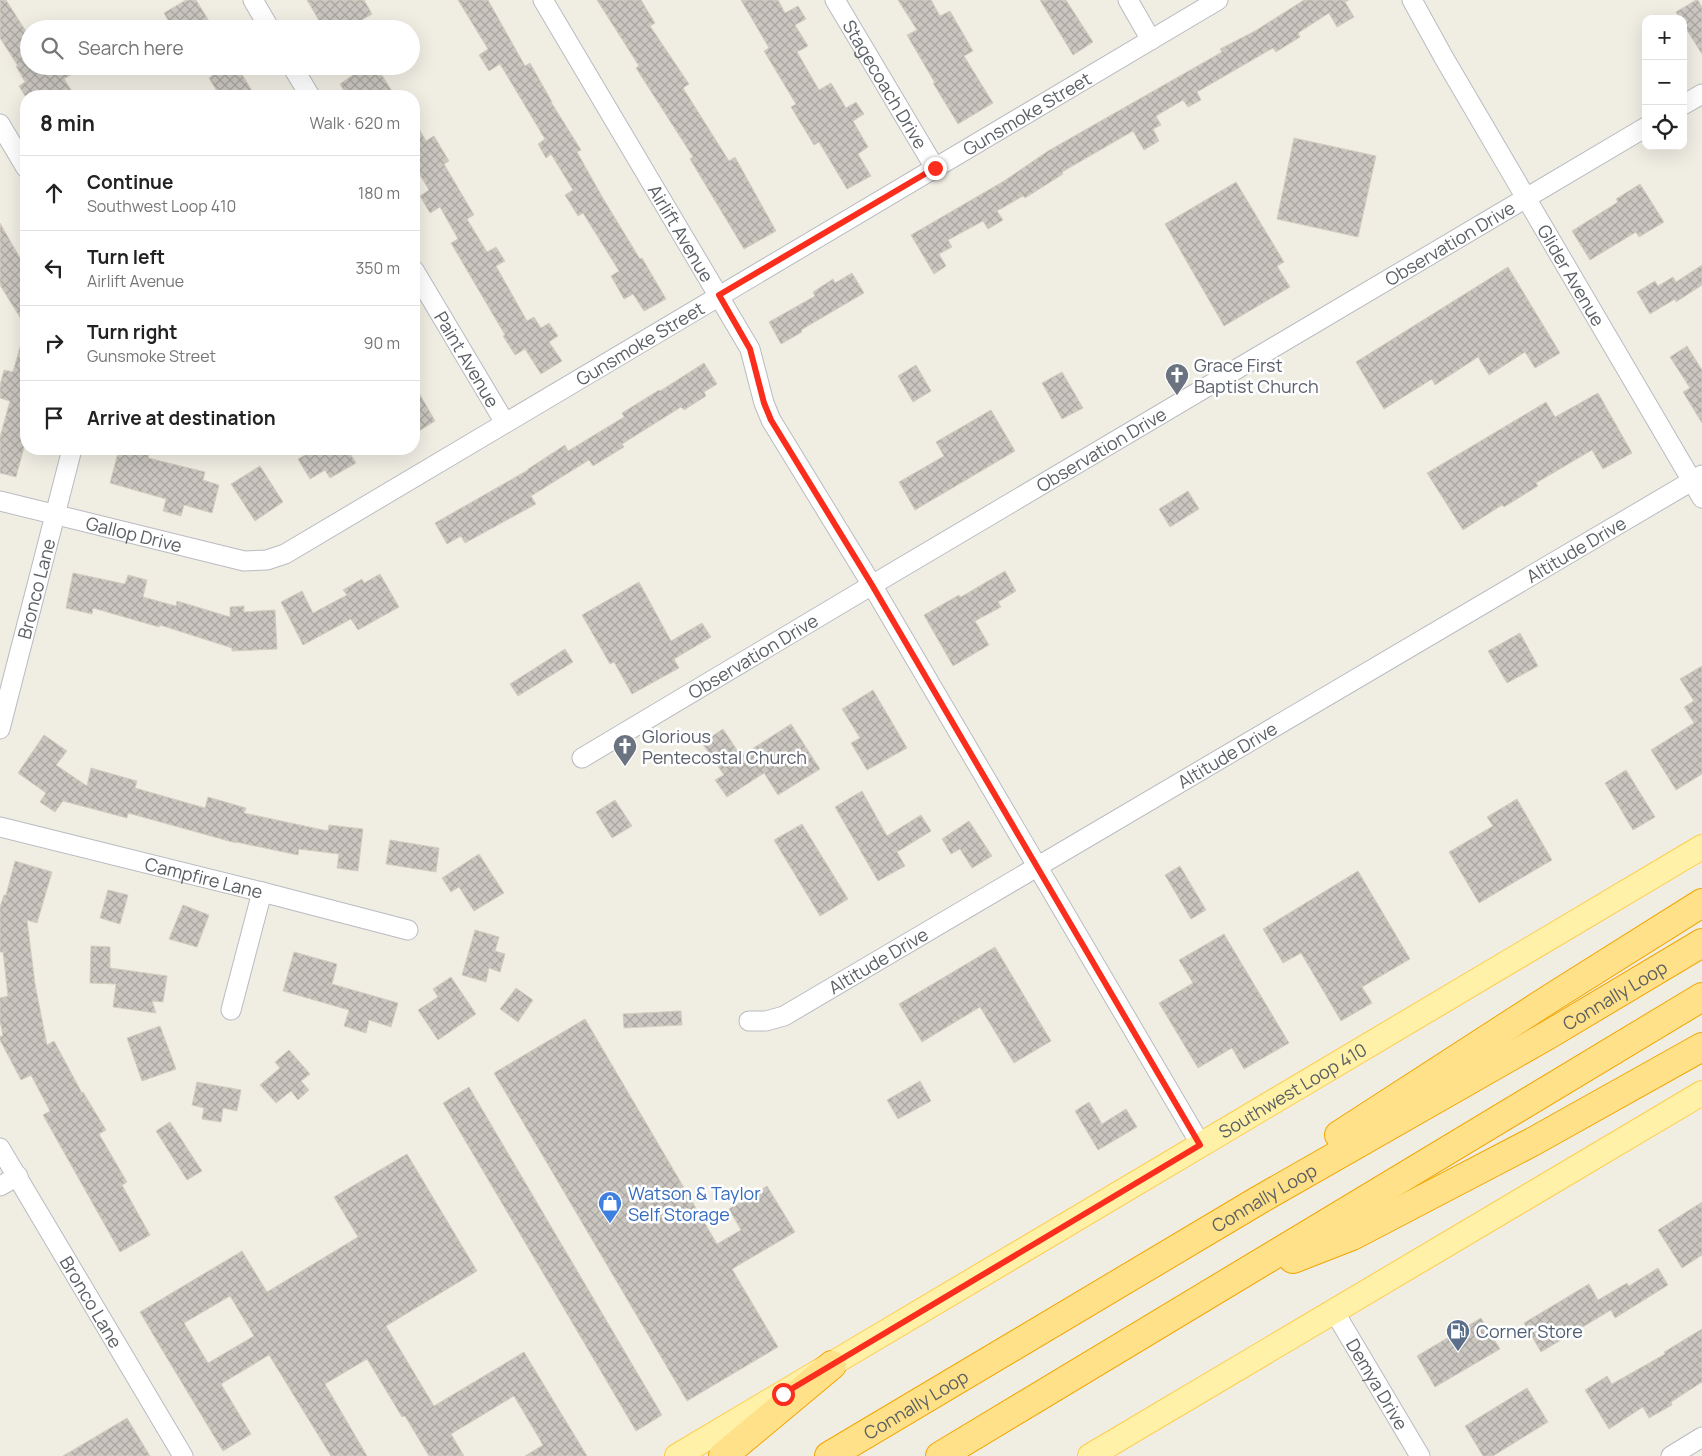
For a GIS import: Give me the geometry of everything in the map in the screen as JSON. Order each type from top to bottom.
[{"type":"highway","points":[[1259,1200],[1298,1161],[1702,903]]},
{"type":"highway","name":"Connally Loop","points":[[829,1456],[1259,1200],[1539,1040],[1702,943]]},
{"type":"highway","points":[[940,1456],[1702,997]]},
{"type":"highway","points":[[1215,1292],[1352,1236],[1534,1140],[1702,1047]]},
{"type":"highway","points":[[723,1456],[832,1365]]},
{"type":"main road","name":"Southwest Loop 410","points":[[677,1456],[1702,847]]},
{"type":"main road","points":[[1090,1456],[1702,1093]]},
{"type":"street","points":[[253,0],[265,20]]},
{"type":"street","name":"Airlift Avenue","points":[[543,0],[750,349],[764,403],[771,420],[872,585],[1200,1145]]},
{"type":"street","name":"Stagecoach Drive","points":[[834,0],[935,168]]},
{"type":"street","points":[[1128,0],[1151,40]]},
{"type":"street","name":"Gunsmoke Street","points":[[267,560],[285,554],[1218,0]]},
{"type":"street","name":"Glider Avenue","points":[[1412,0],[1527,198],[1697,478],[1702,498]]},
{"type":"street","points":[[297,75],[306,90]]},
{"type":"street","points":[[1687,103],[1702,94]]},
{"type":"street","points":[[0,124],[20,158]]},
{"type":"street","name":"Observation Drive","points":[[582,758],[1642,129]]},
{"type":"street","name":"Paint Avenue","points":[[420,280],[505,423]]},
{"type":"street","name":"Bronco Lane","points":[[0,729],[70,455]]},
{"type":"street","name":"Altitude Drive","points":[[749,1021],[766,1021],[784,1016],[1697,478]]},
{"type":"street","name":"Gallop Drive","points":[[0,501],[244,561],[267,560]]},
{"type":"street","name":"Campfire Lane","points":[[0,826],[408,930]]},
{"type":"street","points":[[231,1010],[262,892]]},
{"type":"street","name":"Bronco Lane","points":[[0,1148],[183,1456]]},
{"type":"street","points":[[0,1186],[18,1176]]},
{"type":"street","name":"Demya Drive","points":[[1334,1311],[1420,1456]]},
{"type":"street","points":[[1671,1456],[1702,1437]]},
{"type":"building","points":[[0,0],[6,0],[20,22],[20,73],[16,66],[18,66],[0,38]]},
{"type":"building","points":[[186,0],[196,0],[208,20],[168,20],[164,13]]},
{"type":"building","points":[[307,0],[364,0],[372,14],[362,20],[319,20]]},
{"type":"building","points":[[458,0],[488,0],[525,66],[530,63],[551,102],[581,150],[577,152],[604,200],[666,299],[644,311],[633,294],[624,299],[611,276],[619,271],[583,213],[578,216],[565,195],[573,190],[551,154],[546,158],[538,144],[545,139],[500,64],[489,71],[479,55],[488,49]]},
{"type":"building","points":[[597,0],[641,0],[655,23],[650,26],[689,84],[683,88],[729,161],[735,157],[776,231],[744,249],[690,159],[693,157],[636,68],[639,66]]},
{"type":"building","points":[[741,0],[778,0],[785,13],[798,6],[806,19],[795,25],[808,46],[797,52],[819,90],[831,83],[846,108],[856,102],[864,114],[853,121],[868,147],[858,154],[871,176],[847,189],[819,142],[814,145],[791,107],[796,104],[764,51],[769,48]]},
{"type":"building","points":[[898,0],[931,0],[940,16],[950,11],[973,51],[964,56],[993,103],[958,124],[907,35],[917,30]]},
{"type":"building","points":[[1040,0],[1066,0],[1093,42],[1073,55]]},
{"type":"building","points":[[1304,0],[1349,0],[1345,2],[1354,17],[1337,27],[1329,13],[1298,33],[1300,37],[1276,52],[1273,48],[1197,92],[1201,100],[1188,107],[1183,100],[1156,116],[1161,125],[1153,129],[1159,141],[1144,150],[1133,131],[1062,172],[1063,174],[1025,198],[1023,196],[997,211],[1003,220],[988,229],[983,221],[948,240],[952,247],[939,254],[946,266],[934,274],[911,235],[1004,181],[1048,151],[1222,52],[1220,49],[1255,31]]},
{"type":"building","points":[[1698,0],[1702,7],[1702,54],[1687,30],[1687,15],[1678,15],[1676,12]]},
{"type":"building","points":[[21,75],[70,75],[64,79],[71,90],[21,90],[19,86],[25,82]]},
{"type":"building","points":[[213,75],[242,75],[251,90],[216,90],[209,78]]},
{"type":"building","points":[[353,75],[382,75],[391,90],[344,90],[340,84]]},
{"type":"building","points":[[420,130],[426,141],[434,136],[449,161],[444,164],[474,215],[467,219],[487,252],[496,247],[505,261],[496,266],[527,321],[534,317],[541,328],[549,323],[558,336],[549,342],[562,361],[541,374],[525,349],[515,355],[451,243],[458,239],[440,207],[430,213],[420,196],[429,190],[420,175]]},
{"type":"building","points":[[1294,138],[1376,156],[1358,237],[1277,219]]},
{"type":"building","points":[[1236,182],[1284,262],[1277,266],[1290,287],[1224,326],[1165,224]]},
{"type":"building","points":[[1640,184],[1664,222],[1639,237],[1636,232],[1590,260],[1572,231],[1618,202],[1616,199]]},
{"type":"building","points":[[0,223],[20,258],[20,317],[0,285]]},
{"type":"building","points":[[1702,265],[1702,285],[1676,302],[1675,299],[1650,314],[1637,292],[1655,281],[1658,286],[1673,277],[1676,282]]},
{"type":"building","points":[[1508,267],[1560,353],[1535,368],[1525,352],[1489,375],[1478,357],[1435,385],[1432,379],[1384,409],[1356,362]]},
{"type":"building","points":[[852,273],[864,293],[781,344],[769,322],[815,296],[813,292],[833,279],[835,283]]},
{"type":"building","points":[[1687,346],[1702,370],[1702,423],[1683,392],[1690,388],[1670,357]]},
{"type":"building","points":[[20,347],[20,455],[22,455],[16,477],[0,473],[0,437],[10,401],[0,398],[0,385],[4,370],[13,372]]},
{"type":"building","points":[[704,363],[717,384],[704,392],[706,396],[684,410],[681,407],[622,444],[624,447],[593,466],[589,460],[531,496],[536,504],[465,543],[461,536],[447,544],[435,523],[528,470],[565,445],[568,451],[624,417],[622,413]]},
{"type":"building","points":[[916,365],[931,391],[913,402],[898,376]]},
{"type":"building","points":[[1062,372],[1083,408],[1062,419],[1042,383]]},
{"type":"building","points":[[1598,393],[1632,453],[1603,469],[1592,450],[1536,483],[1538,486],[1504,507],[1502,505],[1463,530],[1427,473],[1546,402],[1555,417]]},
{"type":"building","points":[[420,395],[435,421],[420,430]]},
{"type":"building","points":[[991,410],[1015,451],[915,510],[899,482],[944,456],[936,442]]},
{"type":"building","points":[[117,455],[149,455],[148,458],[205,472],[203,480],[219,485],[212,513],[184,505],[181,516],[163,511],[166,499],[110,483]]},
{"type":"building","points":[[305,455],[351,455],[356,463],[330,478],[325,470],[310,479],[298,459]]},
{"type":"building","points":[[260,466],[283,502],[255,521],[231,484]]},
{"type":"building","points":[[1188,491],[1199,509],[1170,527],[1159,509]]},
{"type":"building","points":[[1005,571],[1016,591],[998,602],[1001,607],[975,621],[989,645],[953,666],[924,615],[959,595],[961,597]]},
{"type":"building","points":[[73,573],[125,584],[128,575],[147,580],[143,597],[176,606],[177,601],[230,617],[230,607],[244,606],[244,612],[275,610],[277,649],[232,651],[232,648],[160,625],[159,627],[93,608],[92,614],[66,608]]},
{"type":"building","points":[[380,574],[399,607],[358,630],[351,619],[303,645],[281,602],[302,591],[313,613],[347,595],[343,590],[362,579],[364,583]]},
{"type":"building","points":[[639,582],[671,641],[702,623],[711,637],[674,659],[679,668],[632,694],[614,662],[610,664],[582,615]]},
{"type":"building","points":[[1520,633],[1538,666],[1507,683],[1488,651]]},
{"type":"building","points":[[565,649],[573,662],[518,696],[510,684]]},
{"type":"building","points":[[1702,666],[1702,774],[1676,790],[1651,750],[1694,723],[1684,707],[1694,701],[1680,679]]},
{"type":"building","points":[[873,690],[907,748],[867,770],[851,743],[860,738],[842,709]]},
{"type":"building","points":[[791,724],[820,769],[778,795],[764,773],[727,797],[715,780],[724,775],[702,743],[723,729],[741,756]]},
{"type":"building","points":[[44,735],[67,751],[56,765],[87,786],[91,768],[137,781],[135,788],[205,808],[208,797],[246,808],[244,813],[328,831],[329,825],[363,829],[358,871],[337,868],[339,854],[299,849],[298,855],[236,843],[128,813],[127,818],[63,801],[55,812],[40,802],[46,793],[18,773]]},
{"type":"building","points":[[1626,770],[1655,817],[1633,830],[1605,783]]},
{"type":"building","points":[[862,791],[887,836],[921,815],[931,831],[897,852],[905,866],[878,881],[835,807]]},
{"type":"building","points":[[1517,799],[1552,860],[1479,903],[1449,852],[1493,826],[1487,817]]},
{"type":"building","points":[[615,800],[632,826],[612,838],[596,812]]},
{"type":"building","points":[[969,821],[992,856],[972,868],[960,849],[951,854],[942,839]]},
{"type":"building","points":[[802,824],[848,899],[820,916],[774,840]]},
{"type":"building","points":[[390,840],[439,848],[436,872],[386,864]]},
{"type":"building","points":[[479,854],[504,893],[474,911],[459,887],[451,892],[442,878]]},
{"type":"building","points":[[15,861],[52,872],[37,923],[27,920],[35,984],[47,1045],[54,1041],[82,1093],[106,1130],[99,1134],[127,1182],[122,1185],[150,1235],[120,1252],[43,1115],[50,1111],[31,1075],[21,1080],[0,1040],[0,1036],[3,1036],[0,1021],[0,998],[8,996],[3,952],[0,952],[0,907],[4,895],[6,895]]},
{"type":"building","points":[[1180,866],[1206,910],[1191,919],[1165,875]]},
{"type":"building","points":[[1358,871],[1410,959],[1362,987],[1372,1003],[1341,1021],[1301,953],[1283,963],[1263,929]]},
{"type":"building","points":[[108,890],[128,895],[120,924],[100,918]]},
{"type":"building","points":[[183,905],[209,915],[197,947],[169,939]]},
{"type":"building","points":[[475,930],[499,937],[495,951],[505,954],[500,972],[489,968],[486,982],[462,975]]},
{"type":"building","points":[[1224,934],[1289,1043],[1244,1069],[1232,1048],[1198,1068],[1159,1003],[1193,983],[1179,960]]},
{"type":"building","points":[[91,946],[110,947],[110,968],[167,976],[163,1002],[152,1001],[156,1013],[113,1007],[116,984],[90,983]]},
{"type":"building","points":[[995,947],[1051,1041],[1014,1063],[980,1007],[922,1042],[899,1004]]},
{"type":"building","points":[[294,952],[337,964],[332,984],[398,1003],[391,1027],[369,1020],[366,1033],[344,1026],[349,1010],[283,991]]},
{"type":"building","points":[[451,977],[476,1014],[438,1040],[418,1010],[438,997],[433,989]]},
{"type":"building","points":[[516,988],[533,1000],[518,1022],[500,1009]]},
{"type":"building","points":[[681,1011],[682,1025],[624,1028],[623,1014]]},
{"type":"building","points":[[585,1019],[717,1244],[741,1230],[729,1209],[767,1186],[795,1232],[732,1269],[778,1347],[687,1401],[494,1073]]},
{"type":"building","points":[[160,1026],[176,1069],[142,1081],[127,1038]]},
{"type":"building","points":[[289,1050],[310,1074],[301,1081],[309,1090],[298,1100],[291,1091],[276,1103],[260,1085],[280,1068],[275,1062]]},
{"type":"building","points":[[920,1081],[931,1101],[898,1119],[887,1100]]},
{"type":"building","points":[[197,1082],[241,1090],[237,1111],[223,1108],[221,1122],[202,1119],[204,1108],[192,1105]]},
{"type":"building","points":[[469,1087],[662,1415],[636,1431],[443,1103]]},
{"type":"building","points":[[1089,1102],[1102,1124],[1126,1109],[1137,1127],[1098,1150],[1075,1111]]},
{"type":"building","points":[[170,1122],[202,1171],[187,1180],[156,1131]]},
{"type":"building","points":[[407,1154],[477,1271],[386,1326],[434,1406],[524,1352],[587,1456],[525,1456],[543,1445],[514,1396],[451,1434],[464,1456],[429,1456],[405,1416],[402,1417],[367,1359],[325,1384],[367,1456],[331,1456],[269,1355],[221,1384],[251,1434],[223,1451],[140,1312],[242,1251],[267,1292],[358,1237],[334,1197]],"holes":[[[230,1296],[254,1336],[208,1363],[184,1323]]]},
{"type":"building","points":[[1702,1202],[1702,1255],[1682,1268],[1658,1230]]},
{"type":"building","points":[[1658,1268],[1668,1285],[1615,1318],[1611,1310],[1541,1352],[1524,1323],[1589,1284],[1598,1300],[1627,1283],[1629,1286]]},
{"type":"building","name":"Corner Store","points":[[1481,1318],[1500,1349],[1435,1387],[1417,1356]]},
{"type":"building","points":[[1702,1329],[1702,1382],[1671,1402],[1672,1405],[1649,1418],[1643,1407],[1609,1429],[1585,1390],[1607,1376],[1612,1384],[1665,1354],[1664,1352]]},
{"type":"building","points":[[1527,1388],[1548,1422],[1493,1456],[1483,1456],[1465,1426]]},
{"type":"building","points":[[127,1418],[150,1456],[63,1456]]},
{"type":"place","name":"Grace First Baptist Church","points":[[1177,396]]},
{"type":"place","name":"Glorious Pentecostal Church","points":[[625,767]]},
{"type":"place","name":"Watson & Taylor Self Storage","points":[[610,1224]]},
{"type":"place","name":"Corner Store","points":[[1458,1352]]},
{"type":"route","points":[[783,1394],[1200,1145],[872,585],[771,420],[764,403],[750,349],[719,295],[935,168]]}]
